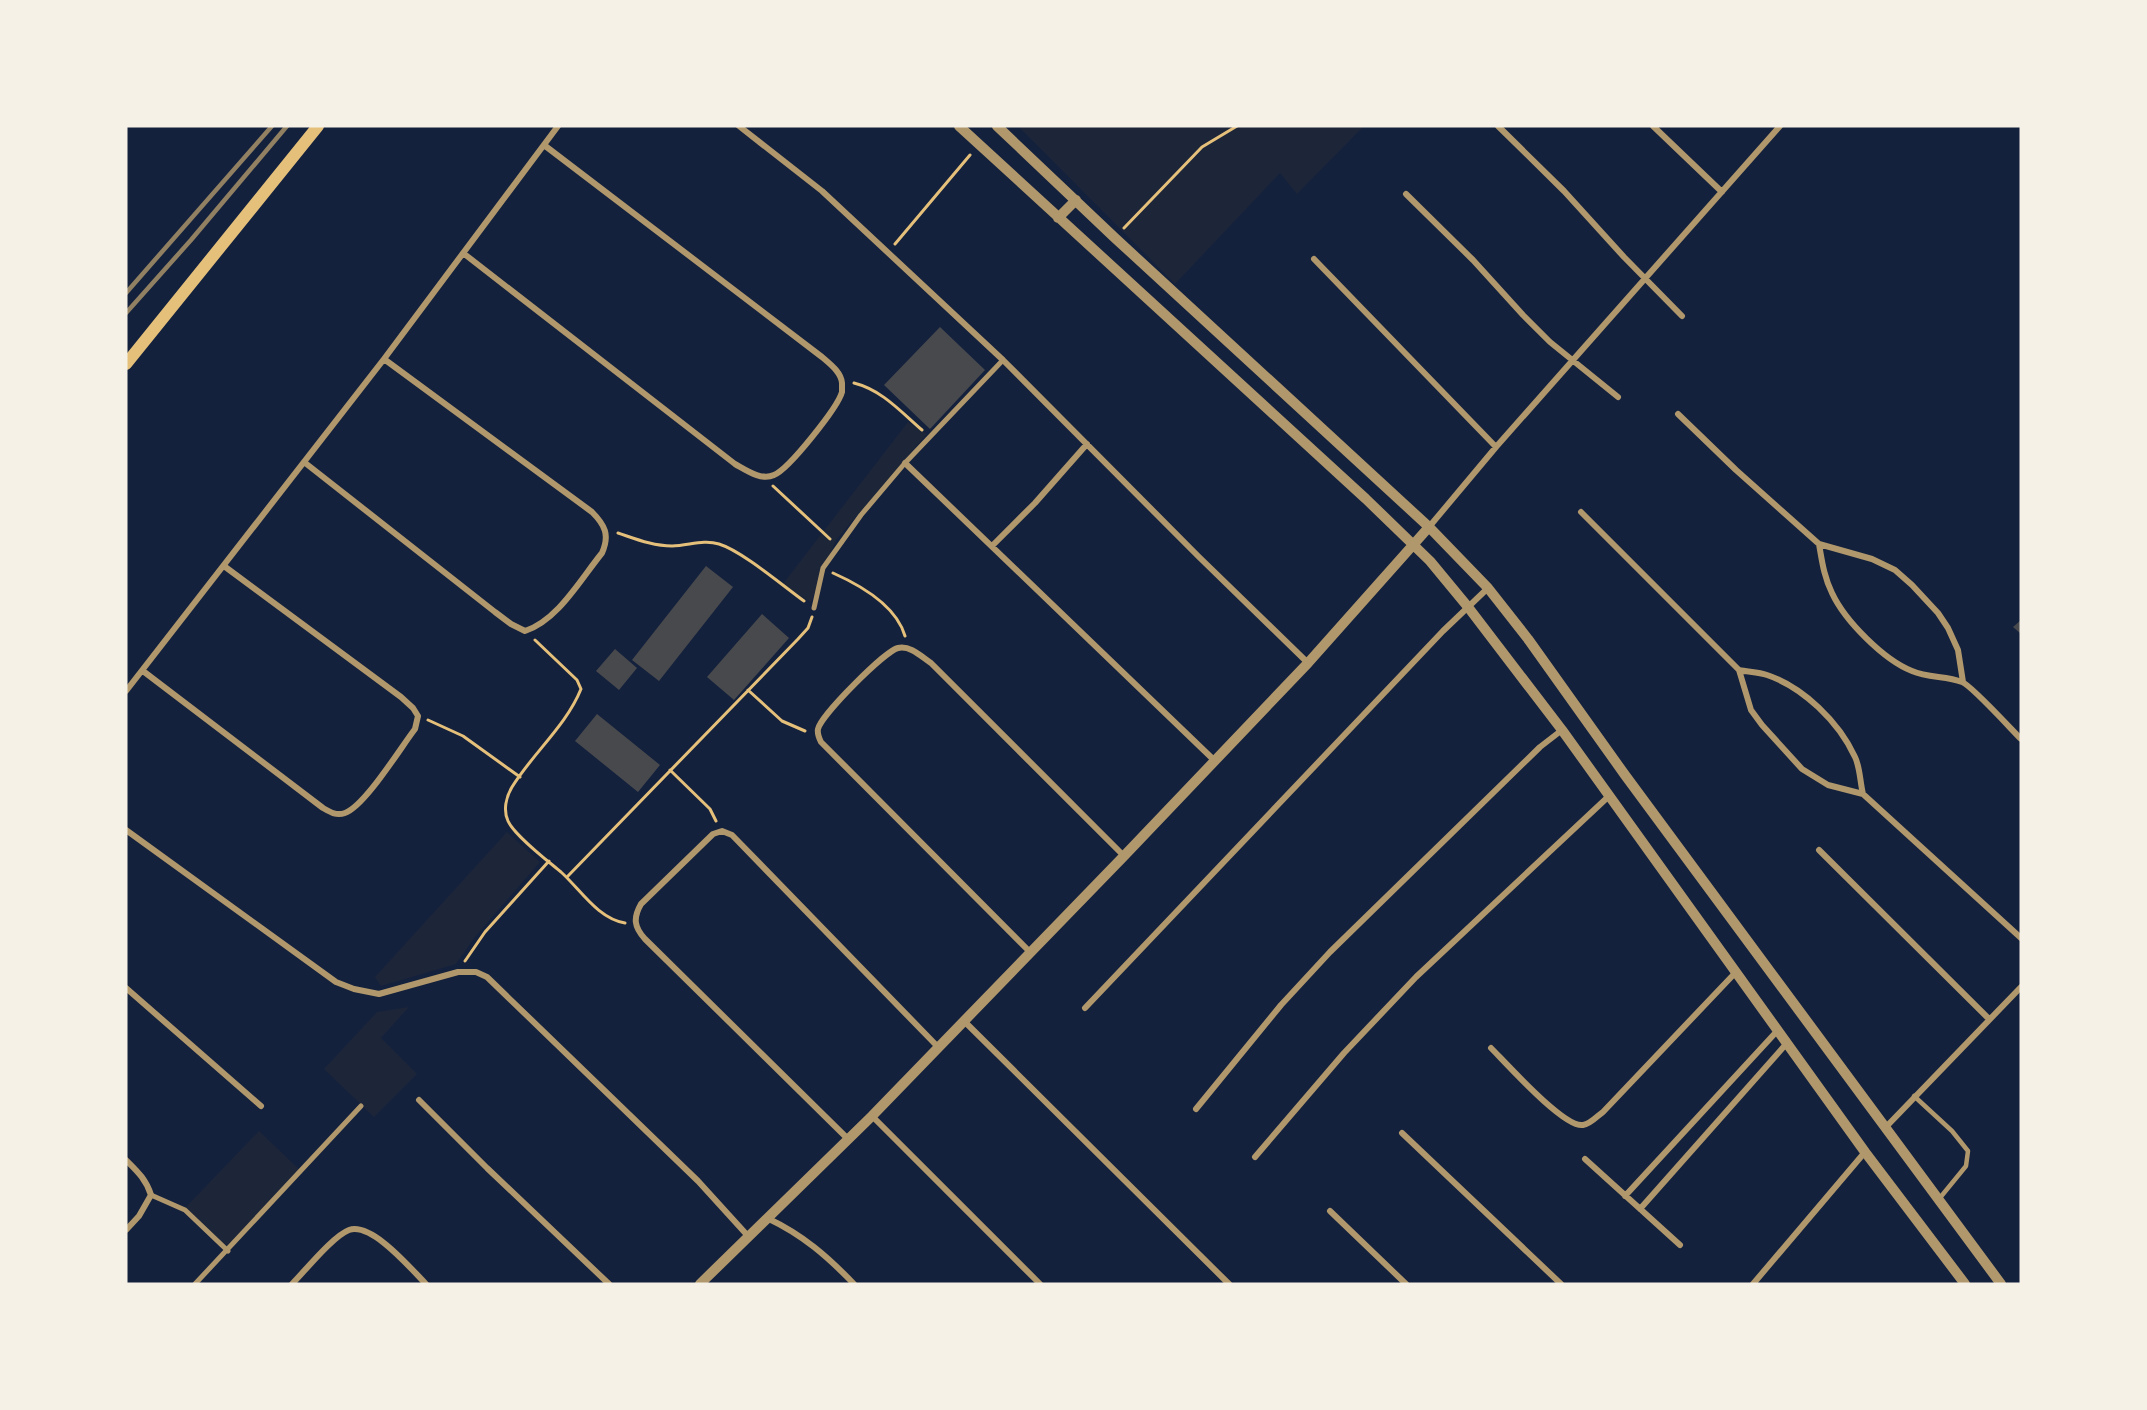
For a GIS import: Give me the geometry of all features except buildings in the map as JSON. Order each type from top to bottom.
[{"type":"main road","points":[[126,364],[318,126]]},
{"type":"street","points":[[126,691],[384,359],[558,126]]},
{"type":"street","points":[[739,126],[822,191],[1003,360],[1308,663]]},
{"type":"street","points":[[959,126],[1414,545],[1449,583],[1562,730],[1865,1152],[1965,1284]]},
{"type":"street","points":[[997,126],[1115,238],[1429,527],[1488,588],[1528,639],[1632,785],[2001,1284]]},
{"type":"street","points":[[1498,126],[1564,191],[1645,279],[1682,315]]},
{"type":"street","points":[[1653,126],[1722,192]]},
{"type":"street","points":[[700,1284],[939,1048],[1308,663],[1780,126]]},
{"type":"street","points":[[463,253],[735,464],[751,473],[763,477],[774,475],[786,466],[837,403],[842,391],[842,380],[836,370],[822,357],[543,145]]},
{"type":"street","points":[[1406,195],[1473,260],[1523,315],[1618,397]]},
{"type":"street","points":[[1058,218],[1076,201]]},
{"type":"street","points":[[1314,259],[1496,447]]},
{"type":"street","points":[[304,462],[495,612],[525,631],[549,618],[602,553],[607,542],[606,530],[592,512],[384,359]]},
{"type":"street","points":[[814,608],[824,568],[861,515],[905,463],[1003,360]]},
{"type":"street","points":[[1678,414],[1736,470],[1819,544],[1872,559],[1894,570],[1912,585],[1938,613],[1948,628],[1958,650],[1964,682],[2021,739]]},
{"type":"street","points":[[992,546],[1035,503],[1087,444]]},
{"type":"street","points":[[905,463],[1215,761]]},
{"type":"street","points":[[1581,512],[1739,670],[1751,710],[1762,726],[1802,769],[1828,785],[1863,794],[2021,938]]},
{"type":"street","points":[[1819,544],[1825,576],[1832,595],[1861,632],[1884,655],[1911,671],[1964,682]]},
{"type":"street","points":[[142,671],[333,814],[344,813],[362,802],[415,729],[418,716],[401,697],[224,566]]},
{"type":"street","points":[[1085,1008],[1488,588]]},
{"type":"street","points":[[1030,952],[828,751],[818,736],[818,729],[830,710],[885,655],[899,647],[909,648],[931,663],[1124,856]]},
{"type":"street","points":[[1739,670],[1766,675],[1790,685],[1814,704],[1842,735],[1856,758],[1863,794]]},
{"type":"street","points":[[1196,1109],[1281,1005],[1330,952],[1540,747],[1562,730]]},
{"type":"street","points":[[1255,1157],[1344,1053],[1416,977],[1609,796]]},
{"type":"street","points":[[126,830],[336,982],[354,989],[379,994],[458,972],[476,972],[496,984],[698,1181],[748,1236]]},
{"type":"street","points":[[848,1139],[645,939],[635,924],[636,914],[641,904],[705,841],[713,834],[722,831],[738,841],[939,1048]]},
{"type":"street","points":[[1819,849],[1989,1019]]},
{"type":"street","points":[[1491,1048],[1556,1112],[1574,1123],[1583,1125],[1593,1121],[1602,1112],[1736,972]]},
{"type":"street","points":[[1884,1128],[2021,987]]},
{"type":"street","points":[[126,988],[261,1106]]},
{"type":"street","points":[[964,1021],[1229,1284]]},
{"type":"street","points":[[1625,1196],[1778,1030]]},
{"type":"street","points":[[1640,1209],[1787,1043]]},
{"type":"street","points":[[419,1100],[609,1284]]},
{"type":"street","points":[[195,1284],[361,1106]]},
{"type":"street","points":[[872,1116],[1040,1284]]},
{"type":"street","points":[[1402,1133],[1561,1284]]},
{"type":"street","points":[[1753,1284],[1865,1152]]},
{"type":"street","points":[[1585,1159],[1680,1245]]},
{"type":"street","points":[[126,1160],[141,1174],[151,1194],[185,1210],[228,1251]]},
{"type":"street","points":[[126,1230],[139,1216],[151,1194]]},
{"type":"street","points":[[1330,1210],[1406,1284]]},
{"type":"street","points":[[766,1218],[791,1229],[809,1241],[854,1284]]},
{"type":"street","points":[[292,1284],[338,1237],[350,1230],[362,1229],[374,1235],[426,1284]]},
{"type":"lane","points":[[1914,1096],[1957,1136],[1968,1151],[1966,1166],[1938,1200]]},
{"type":"path","points":[[1115,238],[1202,147],[1237,126]]},
{"type":"path","points":[[888,253],[979,144]]},
{"type":"path","points":[[842,380],[868,387],[882,396],[930,437]]},
{"type":"path","points":[[763,477],[837,547]]},
{"type":"path","points":[[567,877],[808,628],[814,608],[721,544],[706,541],[676,546],[657,546],[606,530]]},
{"type":"path","points":[[824,568],[872,593],[903,627],[909,648]]},
{"type":"path","points":[[525,631],[577,680],[581,689],[572,708],[512,787],[505,810],[509,823],[603,913],[619,922],[635,924]]},
{"type":"path","points":[[748,690],[782,721],[818,736]]},
{"type":"path","points":[[418,716],[464,736],[520,777]]},
{"type":"path","points":[[670,770],[710,808],[722,831]]},
{"type":"path","points":[[458,972],[485,932],[549,861]]},
{"type":"shaded area","points":[[1018,126],[1364,126],[1297,194],[1280,173],[1175,284]]},
{"type":"shaded area","points":[[908,422],[927,434],[836,540],[811,602],[782,585]]},
{"type":"shaded area","points":[[507,832],[540,862],[475,937],[456,964],[381,986],[375,977]]},
{"type":"shaded area","points":[[409,1007],[381,1038],[417,1074],[374,1117],[324,1069],[377,1012]]},
{"type":"shaded area","points":[[259,1131],[301,1171],[227,1248],[185,1208]]},
{"type":"railway","points":[[126,293],[272,126]]},
{"type":"railway","points":[[126,313],[287,126]]}]
